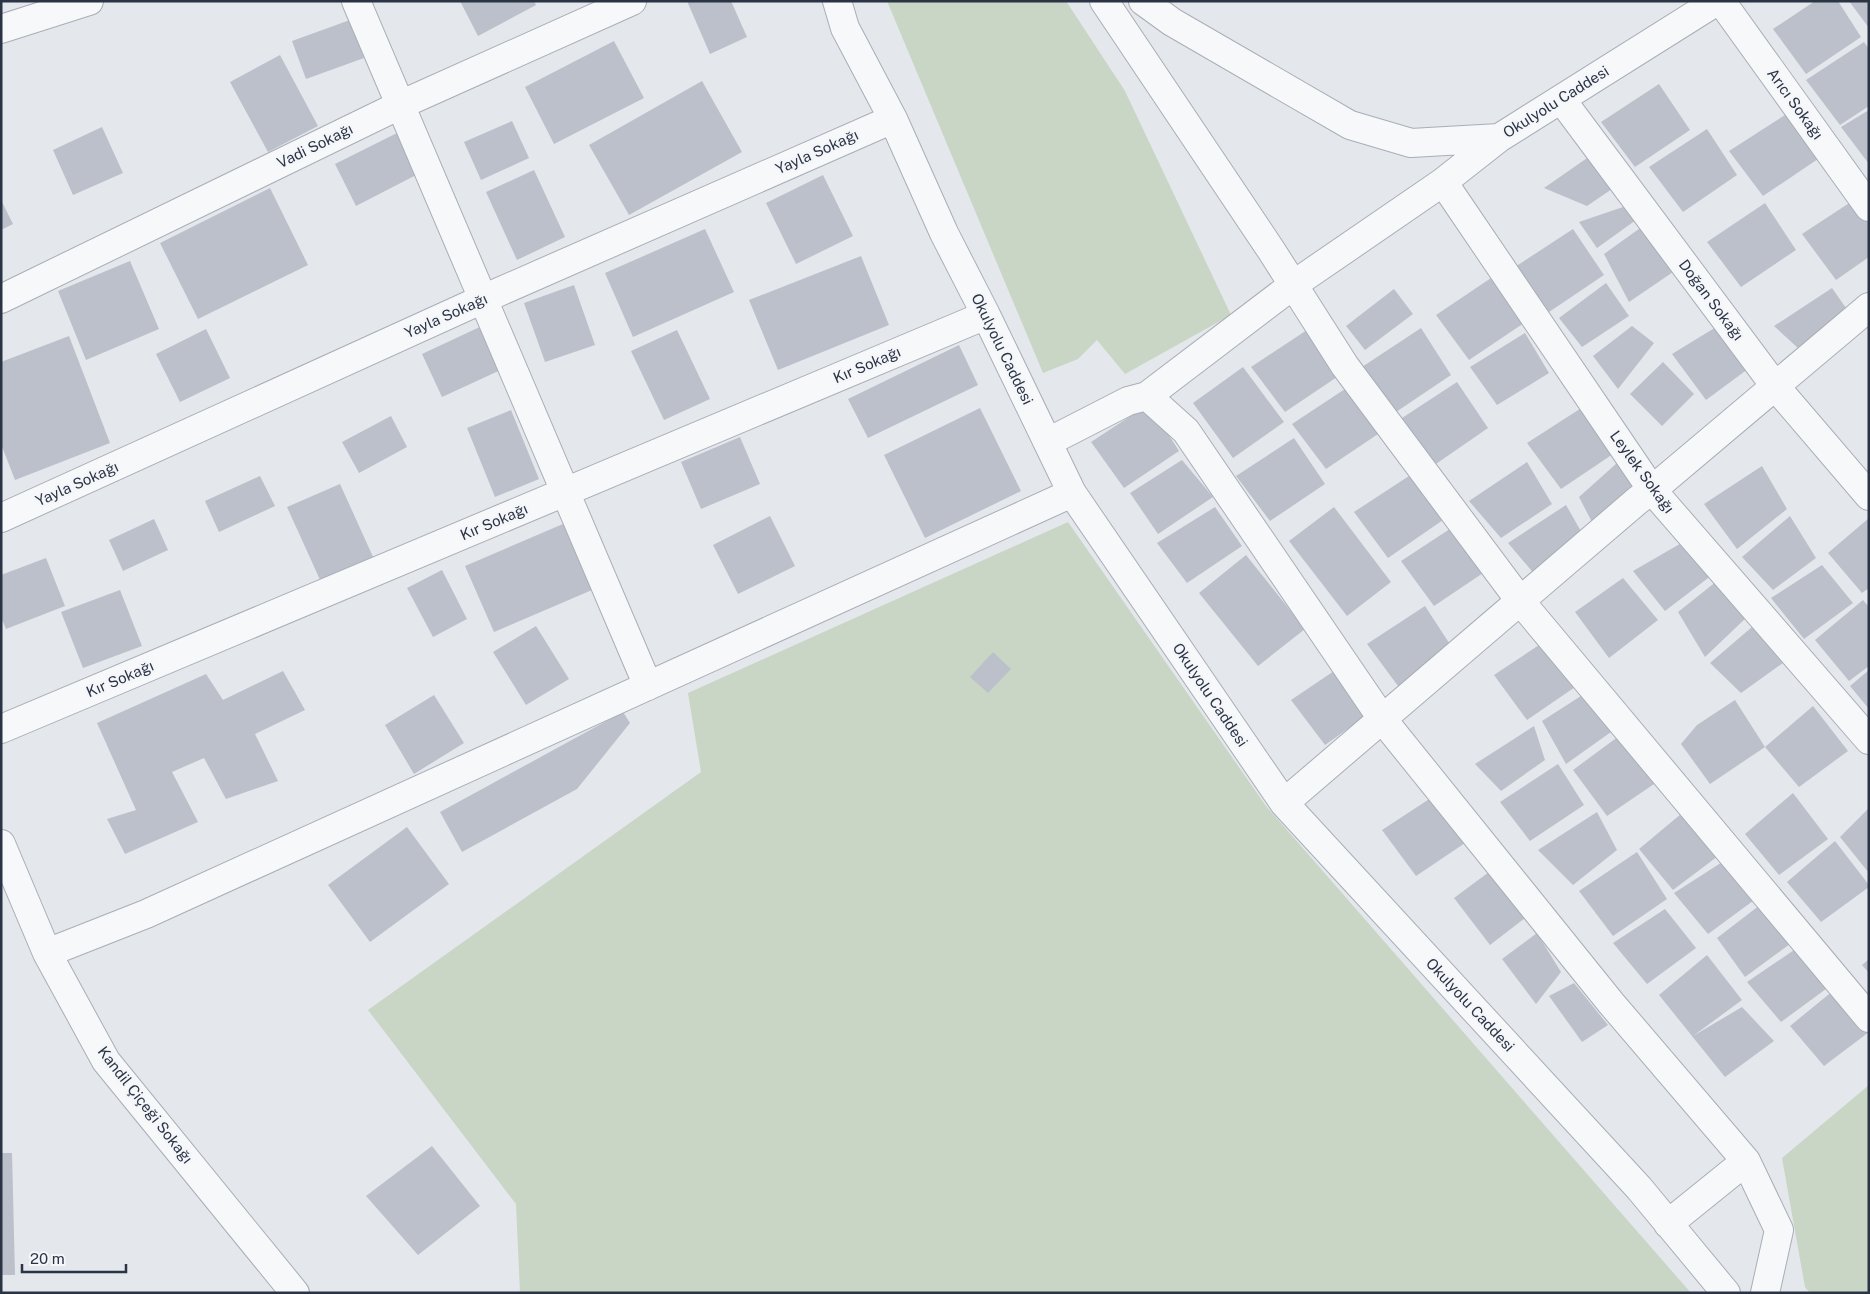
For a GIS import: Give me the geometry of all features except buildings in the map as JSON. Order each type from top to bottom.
[{"type":"street","points":[[1,29],[89,1]]},
{"type":"street","points":[[356,1],[648,686]]},
{"type":"street","name":"Vadi Sokağı","points":[[1,299],[400,105],[632,1]]},
{"type":"street","name":"Okulyolu Caddesi","points":[[837,1],[845,28],[893,119],[944,233],[1072,493],[1284,803],[1639,1188],[1726,1293]]},
{"type":"street","points":[[1104,1],[1345,366],[1521,602],[1869,1018]]},
{"type":"street","name":"Okulyolu Caddesi","points":[[1143,1],[1172,22],[1350,125],[1410,143],[1499,138],[1717,1]]},
{"type":"street","name":"Arıcı Sokağı","points":[[1721,1],[1869,207]]},
{"type":"street","name":"Doğan Sokağı","points":[[1561,99],[1775,386],[1869,496]]},
{"type":"street","name":"Yayla Sokağı","points":[[1,518],[483,299],[893,119]]},
{"type":"street","points":[[1048,442],[1128,401],[1147,396],[1293,285],[1443,182],[1499,138]]},
{"type":"street","name":"Leylek Sokağı","points":[[1443,182],[1652,490],[1869,740]]},
{"type":"street","points":[[1284,803],[1638,500],[1869,307]]},
{"type":"street","name":"Kır Sokağı","points":[[1,729],[986,315]]},
{"type":"street","points":[[1147,396],[1186,431],[1383,720],[1611,1003],[1746,1161],[1779,1230],[1768,1291]]},
{"type":"street","points":[[47,953],[146,914],[1072,493]]},
{"type":"street","name":"Kandil Çiçeği Sokağı","points":[[1,844],[47,953],[106,1061],[295,1293]]},
{"type":"street","points":[[1668,1224],[1746,1161]]},
{"type":"green space","points":[[887,1],[1066,1],[1125,91],[1231,315],[1125,374],[1097,340],[1078,359],[1043,373]]},
{"type":"green space","points":[[1068,522],[1266,806],[1691,1293],[520,1293],[516,1204],[368,1010],[701,772],[688,693]]},
{"type":"green space","points":[[1869,1085],[1869,1293],[1810,1293],[1805,1287],[1782,1158]]}]
